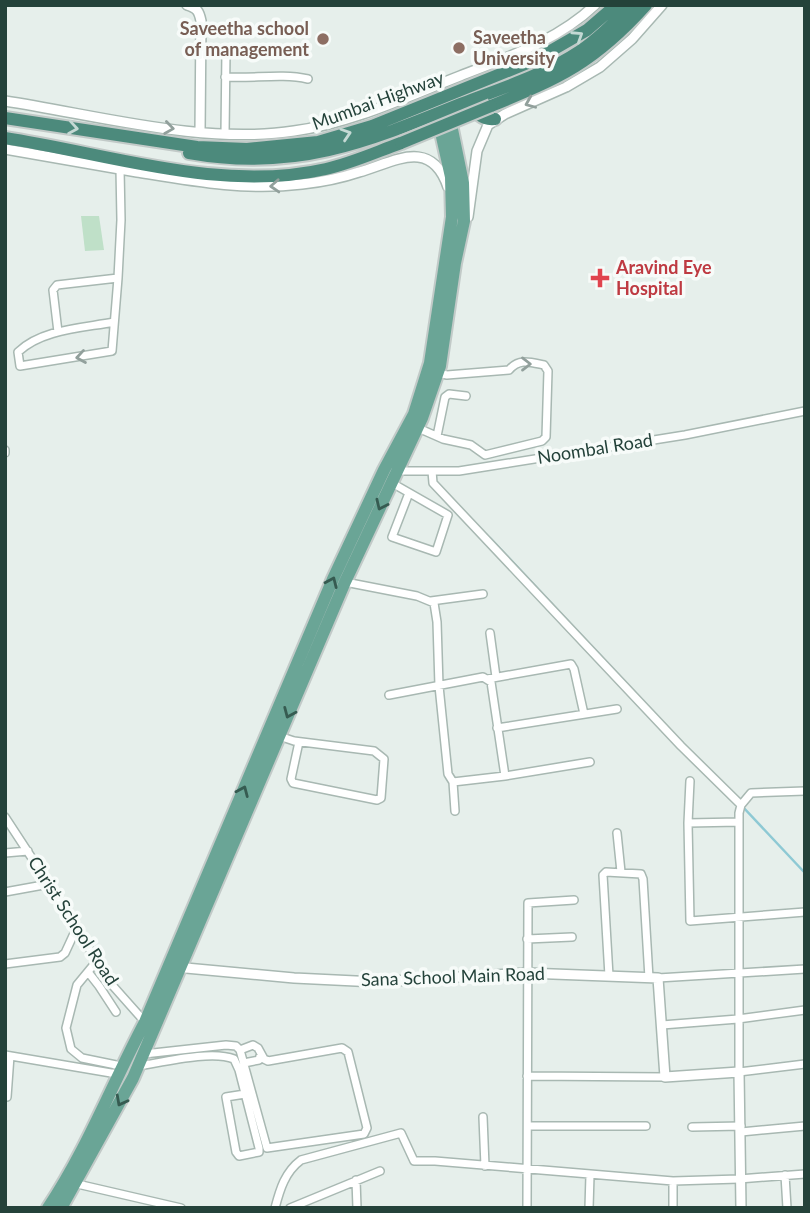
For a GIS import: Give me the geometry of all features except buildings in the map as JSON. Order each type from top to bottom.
[{"type":"highway","name":"Mumbai Highway","points":[[5,118],[174,144],[236,149],[296,146],[335,138],[372,125],[535,60],[587,30],[617,5]]},
{"type":"highway","points":[[104,133],[200,155],[239,160],[311,155],[351,146],[481,96],[579,52],[631,5]]},
{"type":"highway","points":[[5,138],[193,173],[247,177],[286,176],[325,169],[401,142],[551,81],[588,60],[619,34],[646,5]]},
{"type":"highway","points":[[481,96],[476,108],[478,114],[482,118],[495,119]]},
{"type":"main road","points":[[61,1208],[119,1070],[175,967],[279,736],[391,475],[414,414],[430,363],[453,209],[442,112]]},
{"type":"main road","points":[[48,1208],[71,1183],[141,1060],[175,967],[333,579],[418,428],[437,373],[465,205],[463,183],[442,112]]},
{"type":"street","points":[[187,5],[199,11],[200,132]]},
{"type":"street","points":[[5,101],[200,132],[273,134],[296,131],[369,112],[543,42],[568,27],[595,5]]},
{"type":"street","points":[[461,238],[470,207],[480,141],[488,125],[495,119],[566,87],[600,67],[632,39],[662,5]]},
{"type":"street","points":[[201,51],[259,50]]},
{"type":"street","points":[[225,134],[226,51]]},
{"type":"street","points":[[225,77],[292,75],[308,79]]},
{"type":"street","points":[[5,149],[222,186],[280,186],[343,177],[413,155],[426,159],[439,169],[447,183],[453,209]]},
{"type":"street","points":[[114,322],[58,332],[28,343],[18,352],[20,366],[112,351],[118,278],[119,169]]},
{"type":"street","points":[[58,332],[53,290],[57,285],[118,278]]},
{"type":"street","points":[[418,428],[471,445],[481,453],[489,454],[542,442],[547,432],[548,372],[544,365],[524,361],[515,363],[509,370],[437,373]]},
{"type":"street","points":[[437,436],[445,397],[449,394],[467,396]]},
{"type":"street","name":"Noombal Road","points":[[391,475],[459,471],[685,435],[805,411]]},
{"type":"street","points":[[432,471],[433,482],[681,747],[741,805]]},
{"type":"street","points":[[391,475],[409,493],[448,515],[436,552],[392,537],[409,493]]},
{"type":"street","points":[[345,582],[431,601],[483,594]]},
{"type":"street","points":[[431,601],[434,603],[437,622],[439,686],[448,774],[453,782],[455,811]]},
{"type":"street","points":[[490,633],[491,682],[506,776]]},
{"type":"street","points":[[389,695],[570,664],[575,669],[584,714]]},
{"type":"street","points":[[497,728],[617,709]]},
{"type":"street","points":[[279,736],[299,742],[381,754],[384,759],[381,798],[377,800],[293,783],[291,779],[299,742]]},
{"type":"street","points":[[453,782],[590,762]]},
{"type":"street","points":[[690,781],[690,921],[805,912]]},
{"type":"street","points":[[741,1208],[738,916],[741,805],[751,793],[805,791]]},
{"type":"street","name":"Christ School Road","points":[[5,817],[77,927],[105,977],[145,1022]]},
{"type":"street","points":[[688,823],[739,822]]},
{"type":"street","points":[[617,833],[621,872]]},
{"type":"street","points":[[5,853],[28,851]]},
{"type":"street","points":[[609,976],[603,879],[606,872],[636,872],[643,878],[662,1025],[665,1077]]},
{"type":"street","points":[[5,892],[49,884]]},
{"type":"street","points":[[527,1208],[528,903],[574,900]]},
{"type":"street","points":[[5,964],[60,957],[65,953],[77,927]]},
{"type":"street","points":[[527,939],[572,937]]},
{"type":"street","points":[[96,962],[77,985],[66,1028],[71,1049],[82,1058],[119,1070]]},
{"type":"street","name":"Sana School Main Road","points":[[175,967],[376,982],[527,973],[654,978],[805,969]]},
{"type":"street","points":[[88,972],[116,1012]]},
{"type":"street","points":[[662,1025],[805,1010]]},
{"type":"street","points":[[141,1060],[226,1045],[236,1046],[244,1063],[267,1148],[366,1132],[346,1050],[342,1048],[268,1060],[260,1056]]},
{"type":"street","points":[[240,1050],[253,1045],[258,1048],[259,1060],[244,1063]]},
{"type":"street","points":[[7,1097],[8,1055],[119,1070]]},
{"type":"street","points":[[141,1060],[208,1056],[227,1056],[234,1059],[245,1094],[259,1152],[239,1156],[226,1097],[245,1094]]},
{"type":"street","points":[[527,1076],[665,1077],[805,1064]]},
{"type":"street","points":[[483,1116],[485,1166]]},
{"type":"street","points":[[528,1126],[646,1126]]},
{"type":"street","points":[[691,1127],[741,1129],[805,1126]]},
{"type":"street","points":[[275,1208],[282,1182],[292,1166],[301,1160],[401,1133],[414,1161],[673,1181],[805,1174]]},
{"type":"street","points":[[290,1208],[380,1171]]},
{"type":"street","points":[[589,1208],[590,1175]]},
{"type":"street","points":[[785,1175],[787,1208]]},
{"type":"street","points":[[356,1180],[357,1208]]},
{"type":"street","points":[[673,1181],[673,1208]]},
{"type":"street","points":[[71,1183],[181,1208]]},
{"type":"green space","points":[[81,216],[99,216],[104,250],[85,251]]},
{"type":"waterway","points":[[490,538],[627,684]]},
{"type":"waterway","points":[[742,806],[805,873]]},
{"type":"place","name":"Saveetha school of management","points":[[323,39]]},
{"type":"place","name":"Saveetha University","points":[[459,48]]},
{"type":"place","name":"Aravind Eye Hospital","points":[[600,278]]}]
